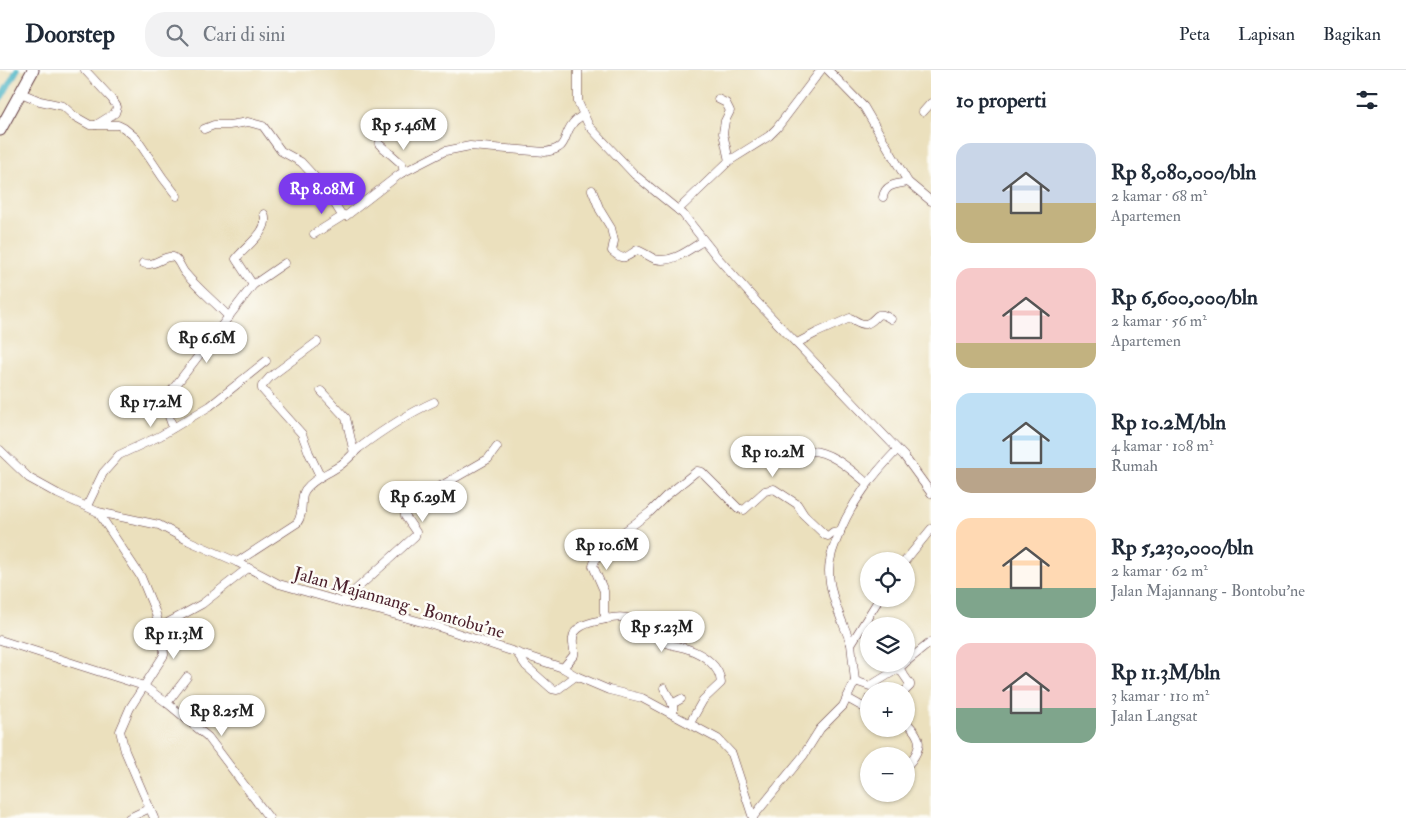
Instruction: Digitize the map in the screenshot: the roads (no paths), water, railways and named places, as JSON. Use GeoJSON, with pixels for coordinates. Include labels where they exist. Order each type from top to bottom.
{"type":"FeatureCollection","features":[{"type":"Feature","properties":{"kind":"highway"},"geometry":{"type":"LineString","coordinates":[[0,130],[33,70]]}},
{"type":"Feature","properties":{"kind":"street"},"geometry":{"type":"LineString","coordinates":[[85,70],[112,99],[116,107],[115,113],[94,126]]}},
{"type":"Feature","properties":{"kind":"street"},"geometry":{"type":"LineString","coordinates":[[578,70],[578,102],[589,126],[635,175],[678,210],[757,302],[904,456],[931,493]]}},
{"type":"Feature","properties":{"kind":"street"},"geometry":{"type":"LineString","coordinates":[[678,210],[730,161],[769,136],[821,70]]}},
{"type":"Feature","properties":{"kind":"street"},"geometry":{"type":"LineString","coordinates":[[828,70],[864,107],[884,138],[908,182],[931,201]]}},
{"type":"Feature","properties":{"kind":"street"},"geometry":{"type":"LineString","coordinates":[[21,93],[40,101],[63,106],[74,116],[94,126],[118,125],[130,132],[177,196]]}},
{"type":"Feature","properties":{"kind":"street"},"geometry":{"type":"LineString","coordinates":[[718,99],[726,103],[730,110],[723,132],[730,161]]}},
{"type":"Feature","properties":{"kind":"street"},"geometry":{"type":"LineString","coordinates":[[923,112],[931,103]]}},
{"type":"Feature","properties":{"kind":"street"},"geometry":{"type":"LineString","coordinates":[[314,234],[343,216],[348,215],[404,172],[444,151],[470,146],[552,151],[563,144],[572,125],[583,115]]}},
{"type":"Feature","properties":{"kind":"street"},"geometry":{"type":"LineString","coordinates":[[204,129],[214,125],[248,122],[263,126],[281,150],[301,162],[325,188],[343,216]]}},
{"type":"Feature","properties":{"kind":"street"},"geometry":{"type":"LineString","coordinates":[[379,144],[402,164],[404,172]]}},
{"type":"Feature","properties":{"kind":"street"},"geometry":{"type":"LineString","coordinates":[[883,197],[884,192],[889,186],[908,182]]}},
{"type":"Feature","properties":{"kind":"street"},"geometry":{"type":"LineString","coordinates":[[592,190],[611,228],[614,241],[612,251],[622,258],[637,250],[656,259],[670,258],[680,255],[703,240]]}},
{"type":"Feature","properties":{"kind":"street"},"geometry":{"type":"LineString","coordinates":[[253,285],[236,258],[253,242],[264,227],[266,220],[264,214]]}},
{"type":"Feature","properties":{"kind":"street"},"geometry":{"type":"LineString","coordinates":[[143,263],[149,265],[172,257],[184,272],[229,317]]}},
{"type":"Feature","properties":{"kind":"street"},"geometry":{"type":"LineString","coordinates":[[173,428],[164,402],[166,398],[253,285],[284,263]]}},
{"type":"Feature","properties":{"kind":"street"},"geometry":{"type":"LineString","coordinates":[[797,343],[850,318],[861,324],[866,324],[878,314],[891,319]]}},
{"type":"Feature","properties":{"kind":"street"},"geometry":{"type":"LineString","coordinates":[[317,342],[270,377],[262,388],[302,434],[320,476]]}},
{"type":"Feature","properties":{"kind":"street"},"geometry":{"type":"LineString","coordinates":[[87,506],[103,473],[119,455],[160,436],[217,402],[266,360]]}},
{"type":"Feature","properties":{"kind":"street"},"geometry":{"type":"LineString","coordinates":[[321,391],[346,418],[354,452]]}},
{"type":"Feature","properties":{"kind":"street"},"geometry":{"type":"LineString","coordinates":[[237,562],[297,523],[302,514],[305,491],[320,476],[340,466],[354,452],[403,418],[434,402]]}},
{"type":"Feature","properties":{"kind":"street"},"geometry":{"type":"LineString","coordinates":[[342,602],[415,536],[416,532],[405,516],[405,511],[434,490],[488,460],[497,447]]}},
{"type":"Feature","properties":{"kind":"street","name":"Jalan Majannang - Bontobu'ne"},"geometry":{"type":"LineString","coordinates":[[0,450],[29,478],[58,494],[98,512],[159,524],[189,541],[237,562],[279,584],[436,626],[563,668],[576,676],[609,690],[642,698],[713,736],[729,749],[753,818]]}},
{"type":"Feature","properties":{"kind":"street"},"geometry":{"type":"LineString","coordinates":[[753,818],[803,756],[820,729],[843,706],[855,682],[851,644],[836,605],[830,581],[831,557],[849,511],[867,483],[897,450]]}},
{"type":"Feature","properties":{"kind":"street"},"geometry":{"type":"LineString","coordinates":[[802,457],[811,451],[823,453],[848,468],[867,483]]}},
{"type":"Feature","properties":{"kind":"street"},"geometry":{"type":"LineString","coordinates":[[606,619],[604,591],[593,569],[594,562],[625,531],[697,471],[702,472],[738,508],[746,509],[765,491],[774,490],[797,504],[804,515],[825,535],[828,536],[833,532],[840,533]]}},
{"type":"Feature","properties":{"kind":"street"},"geometry":{"type":"LineString","coordinates":[[98,512],[141,577],[163,638],[164,655],[130,708],[120,732],[125,751],[154,818]]}},
{"type":"Feature","properties":{"kind":"street"},"geometry":{"type":"LineString","coordinates":[[912,552],[931,529]]}},
{"type":"Feature","properties":{"kind":"street"},"geometry":{"type":"LineString","coordinates":[[160,627],[202,604],[248,568]]}},
{"type":"Feature","properties":{"kind":"street"},"geometry":{"type":"LineString","coordinates":[[851,644],[874,607]]}},
{"type":"Feature","properties":{"kind":"street"},"geometry":{"type":"LineString","coordinates":[[563,668],[574,655],[572,638],[576,631],[587,624],[614,617],[632,619],[664,642],[688,649],[712,662],[719,672],[721,683],[703,700],[690,723]]}},
{"type":"Feature","properties":{"kind":"street"},"geometry":{"type":"LineString","coordinates":[[0,640],[144,686],[208,737],[269,818]]}},
{"type":"Feature","properties":{"kind":"street"},"geometry":{"type":"LineString","coordinates":[[915,655],[931,642]]}},
{"type":"Feature","properties":{"kind":"street"},"geometry":{"type":"LineString","coordinates":[[517,653],[526,666],[552,689],[557,690],[576,676]]}},
{"type":"Feature","properties":{"kind":"street"},"geometry":{"type":"LineString","coordinates":[[879,682],[893,672]]}},
{"type":"Feature","properties":{"kind":"street"},"geometry":{"type":"LineString","coordinates":[[167,703],[187,677]]}},
{"type":"Feature","properties":{"kind":"street"},"geometry":{"type":"LineString","coordinates":[[855,682],[860,684]]}},
{"type":"Feature","properties":{"kind":"street"},"geometry":{"type":"LineString","coordinates":[[664,688],[672,704],[673,714]]}},
{"type":"Feature","properties":{"kind":"street"},"geometry":{"type":"LineString","coordinates":[[847,698],[860,705]]}},
{"type":"Feature","properties":{"kind":"street"},"geometry":{"type":"LineString","coordinates":[[672,704],[681,699]]}},
{"type":"Feature","properties":{"kind":"street"},"geometry":{"type":"LineString","coordinates":[[915,732],[919,742],[915,755]]}},
{"type":"Feature","properties":{"kind":"street"},"geometry":{"type":"LineString","coordinates":[[129,818],[150,808]]}},
{"type":"Feature","properties":{"kind":"waterway"},"geometry":{"type":"LineString","coordinates":[[0,100],[17,70]]}}]}
